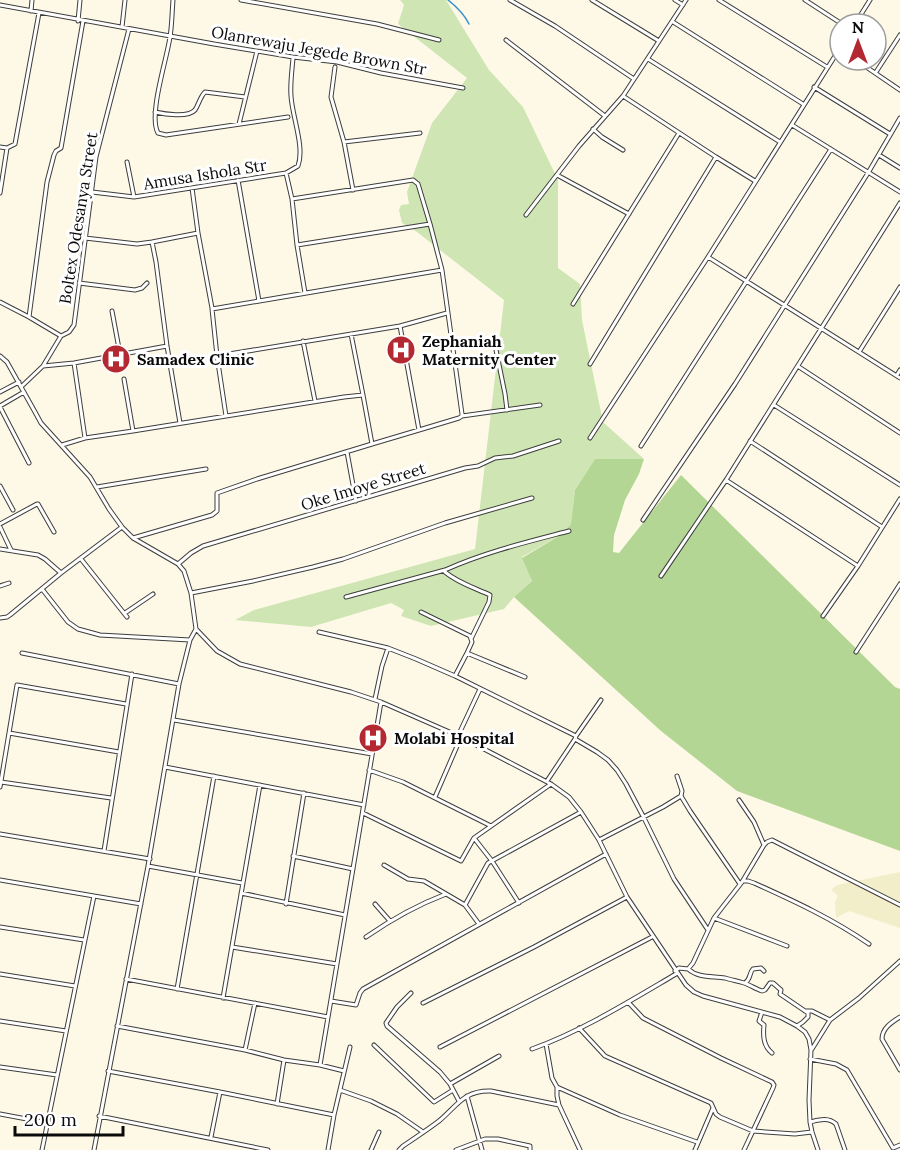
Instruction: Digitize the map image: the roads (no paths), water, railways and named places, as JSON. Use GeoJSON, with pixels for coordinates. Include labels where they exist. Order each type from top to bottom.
{"type":"FeatureCollection","features":[{"type":"Feature","properties":{"kind":"street"},"geometry":{"type":"LineString","coordinates":[[31,11],[32,0]]}},
{"type":"Feature","properties":{"kind":"street"},"geometry":{"type":"LineString","coordinates":[[78,21],[80,0]]}},
{"type":"Feature","properties":{"kind":"street"},"geometry":{"type":"LineString","coordinates":[[122,27],[125,0]]}},
{"type":"Feature","properties":{"kind":"street"},"geometry":{"type":"LineString","coordinates":[[173,0],[170,37],[155,112],[156,130],[166,135],[288,117]]}},
{"type":"Feature","properties":{"kind":"street"},"geometry":{"type":"LineString","coordinates":[[241,0],[377,24],[439,40]]}},
{"type":"Feature","properties":{"kind":"street"},"geometry":{"type":"LineString","coordinates":[[510,0],[555,26],[634,79]]}},
{"type":"Feature","properties":{"kind":"street"},"geometry":{"type":"LineString","coordinates":[[592,0],[659,41]]}},
{"type":"Feature","properties":{"kind":"street"},"geometry":{"type":"LineString","coordinates":[[675,0],[683,5]]}},
{"type":"Feature","properties":{"kind":"street"},"geometry":{"type":"LineString","coordinates":[[526,215],[593,129],[623,96],[686,0]]}},
{"type":"Feature","properties":{"kind":"street"},"geometry":{"type":"LineString","coordinates":[[590,438],[827,67],[719,0]]}},
{"type":"Feature","properties":{"kind":"street"},"geometry":{"type":"LineString","coordinates":[[805,0],[828,15]]}},
{"type":"Feature","properties":{"kind":"street","name":"Olanrewaju Jegede Brown Str"},"geometry":{"type":"LineString","coordinates":[[0,5],[170,37],[337,62],[381,73],[463,88]]}},
{"type":"Feature","properties":{"kind":"street"},"geometry":{"type":"LineString","coordinates":[[0,147],[7,148],[15,144],[39,13]]}},
{"type":"Feature","properties":{"kind":"street"},"geometry":{"type":"LineString","coordinates":[[29,317],[47,182],[54,155],[61,148],[83,21]]}},
{"type":"Feature","properties":{"kind":"street"},"geometry":{"type":"LineString","coordinates":[[672,22],[803,104]]}},
{"type":"Feature","properties":{"kind":"street","name":"Boltex Odesanya Street"},"geometry":{"type":"LineString","coordinates":[[0,392],[20,384],[43,366],[61,336],[69,332],[74,325],[96,157],[129,28]]}},
{"type":"Feature","properties":{"kind":"street"},"geometry":{"type":"LineString","coordinates":[[888,54],[900,35]]}},
{"type":"Feature","properties":{"kind":"street"},"geometry":{"type":"LineString","coordinates":[[506,40],[605,116]]}},
{"type":"Feature","properties":{"kind":"street"},"geometry":{"type":"LineString","coordinates":[[239,124],[257,51]]}},
{"type":"Feature","properties":{"kind":"street"},"geometry":{"type":"LineString","coordinates":[[293,57],[291,97],[300,162],[298,166],[286,173],[292,199],[305,293]]}},
{"type":"Feature","properties":{"kind":"street"},"geometry":{"type":"LineString","coordinates":[[648,59],[780,142]]}},
{"type":"Feature","properties":{"kind":"street"},"geometry":{"type":"LineString","coordinates":[[335,67],[331,97],[344,142],[353,190]]}},
{"type":"Feature","properties":{"kind":"street"},"geometry":{"type":"LineString","coordinates":[[876,72],[900,90]]}},
{"type":"Feature","properties":{"kind":"street"},"geometry":{"type":"LineString","coordinates":[[814,87],[890,134]]}},
{"type":"Feature","properties":{"kind":"street"},"geometry":{"type":"LineString","coordinates":[[155,112],[177,115],[192,113],[205,92],[245,97]]}},
{"type":"Feature","properties":{"kind":"street"},"geometry":{"type":"LineString","coordinates":[[623,96],[755,181]]}},
{"type":"Feature","properties":{"kind":"street"},"geometry":{"type":"LineString","coordinates":[[644,520],[785,306],[900,118]]}},
{"type":"Feature","properties":{"kind":"street"},"geometry":{"type":"LineString","coordinates":[[792,125],[900,192]]}},
{"type":"Feature","properties":{"kind":"street"},"geometry":{"type":"LineString","coordinates":[[593,129],[623,150]]}},
{"type":"Feature","properties":{"kind":"street"},"geometry":{"type":"LineString","coordinates":[[573,304],[680,133]]}},
{"type":"Feature","properties":{"kind":"street"},"geometry":{"type":"LineString","coordinates":[[344,142],[420,134]]}},
{"type":"Feature","properties":{"kind":"street"},"geometry":{"type":"LineString","coordinates":[[0,193],[7,148]]}},
{"type":"Feature","properties":{"kind":"street"},"geometry":{"type":"LineString","coordinates":[[641,446],[831,149]]}},
{"type":"Feature","properties":{"kind":"street"},"geometry":{"type":"LineString","coordinates":[[879,154],[900,168]]}},
{"type":"Feature","properties":{"kind":"street"},"geometry":{"type":"LineString","coordinates":[[590,364],[716,157]]}},
{"type":"Feature","properties":{"kind":"street"},"geometry":{"type":"LineString","coordinates":[[127,162],[134,197]]}},
{"type":"Feature","properties":{"kind":"street","name":"Amusa Ishola Str"},"geometry":{"type":"LineString","coordinates":[[92,192],[134,197],[286,173]]}},
{"type":"Feature","properties":{"kind":"street"},"geometry":{"type":"LineString","coordinates":[[557,175],[629,214]]}},
{"type":"Feature","properties":{"kind":"street"},"geometry":{"type":"LineString","coordinates":[[238,180],[259,301]]}},
{"type":"Feature","properties":{"kind":"street"},"geometry":{"type":"LineString","coordinates":[[292,199],[410,180],[416,181],[422,194],[442,270],[462,416]]}},
{"type":"Feature","properties":{"kind":"street"},"geometry":{"type":"LineString","coordinates":[[192,188],[212,309],[226,416]]}},
{"type":"Feature","properties":{"kind":"street"},"geometry":{"type":"LineString","coordinates":[[661,576],[726,480],[900,203]]}},
{"type":"Feature","properties":{"kind":"street"},"geometry":{"type":"LineString","coordinates":[[297,245],[430,224]]}},
{"type":"Feature","properties":{"kind":"street"},"geometry":{"type":"LineString","coordinates":[[85,238],[137,244],[198,233]]}},
{"type":"Feature","properties":{"kind":"street"},"geometry":{"type":"LineString","coordinates":[[152,242],[180,423]]}},
{"type":"Feature","properties":{"kind":"street"},"geometry":{"type":"LineString","coordinates":[[708,256],[898,376],[900,370]]}},
{"type":"Feature","properties":{"kind":"street"},"geometry":{"type":"LineString","coordinates":[[212,309],[442,270]]}},
{"type":"Feature","properties":{"kind":"street"},"geometry":{"type":"LineString","coordinates":[[79,283],[135,290],[147,283]]}},
{"type":"Feature","properties":{"kind":"street"},"geometry":{"type":"LineString","coordinates":[[859,352],[900,287]]}},
{"type":"Feature","properties":{"kind":"street"},"geometry":{"type":"LineString","coordinates":[[0,302],[61,336]]}},
{"type":"Feature","properties":{"kind":"street"},"geometry":{"type":"LineString","coordinates":[[112,311],[120,354]]}},
{"type":"Feature","properties":{"kind":"street"},"geometry":{"type":"LineString","coordinates":[[217,356],[400,326],[447,313]]}},
{"type":"Feature","properties":{"kind":"street"},"geometry":{"type":"LineString","coordinates":[[400,326],[419,430]]}},
{"type":"Feature","properties":{"kind":"street"},"geometry":{"type":"LineString","coordinates":[[351,334],[372,444]]}},
{"type":"Feature","properties":{"kind":"street"},"geometry":{"type":"LineString","coordinates":[[494,340],[507,410]]}},
{"type":"Feature","properties":{"kind":"street"},"geometry":{"type":"LineString","coordinates":[[303,341],[315,401]]}},
{"type":"Feature","properties":{"kind":"street"},"geometry":{"type":"LineString","coordinates":[[43,366],[74,363],[167,346]]}},
{"type":"Feature","properties":{"kind":"street"},"geometry":{"type":"LineString","coordinates":[[0,356],[7,362],[41,423],[90,477],[122,527],[133,538],[178,564],[184,571],[191,593],[196,629],[217,651],[240,664],[375,699],[459,736],[549,782],[569,797],[581,812],[599,840],[627,897],[686,985],[694,992],[720,1001],[780,1017],[805,1032],[812,1050]]}},
{"type":"Feature","properties":{"kind":"street"},"geometry":{"type":"LineString","coordinates":[[74,363],[85,438]]}},
{"type":"Feature","properties":{"kind":"street"},"geometry":{"type":"LineString","coordinates":[[798,366],[900,433]]}},
{"type":"Feature","properties":{"kind":"street"},"geometry":{"type":"LineString","coordinates":[[124,379],[133,431]]}},
{"type":"Feature","properties":{"kind":"street"},"geometry":{"type":"LineString","coordinates":[[24,392],[0,407],[29,463]]}},
{"type":"Feature","properties":{"kind":"street"},"geometry":{"type":"LineString","coordinates":[[62,445],[85,438],[363,395]]}},
{"type":"Feature","properties":{"kind":"street"},"geometry":{"type":"LineString","coordinates":[[133,538],[212,515],[217,511],[217,493],[257,479],[462,416],[540,405]]}},
{"type":"Feature","properties":{"kind":"street"},"geometry":{"type":"LineString","coordinates":[[774,405],[900,486]]}},
{"type":"Feature","properties":{"kind":"street","name":"Oke Imoye Street"},"geometry":{"type":"LineString","coordinates":[[178,564],[203,546],[559,441]]}},
{"type":"Feature","properties":{"kind":"street"},"geometry":{"type":"LineString","coordinates":[[750,441],[882,527]]}},
{"type":"Feature","properties":{"kind":"street"},"geometry":{"type":"LineString","coordinates":[[347,452],[356,501]]}},
{"type":"Feature","properties":{"kind":"street"},"geometry":{"type":"LineString","coordinates":[[97,487],[206,469]]}},
{"type":"Feature","properties":{"kind":"street"},"geometry":{"type":"LineString","coordinates":[[726,480],[858,566]]}},
{"type":"Feature","properties":{"kind":"street"},"geometry":{"type":"LineString","coordinates":[[0,486],[13,510]]}},
{"type":"Feature","properties":{"kind":"street"},"geometry":{"type":"LineString","coordinates":[[191,593],[253,581],[343,559],[445,523],[531,498]]}},
{"type":"Feature","properties":{"kind":"street"},"geometry":{"type":"LineString","coordinates":[[823,616],[900,499]]}},
{"type":"Feature","properties":{"kind":"street"},"geometry":{"type":"LineString","coordinates":[[11,550],[0,526],[36,504],[54,532]]}},
{"type":"Feature","properties":{"kind":"street"},"geometry":{"type":"LineString","coordinates":[[0,618],[10,615],[122,527]]}},
{"type":"Feature","properties":{"kind":"street"},"geometry":{"type":"LineString","coordinates":[[346,597],[445,570],[512,546],[569,531]]}},
{"type":"Feature","properties":{"kind":"street"},"geometry":{"type":"LineString","coordinates":[[0,549],[38,555],[61,573]]}},
{"type":"Feature","properties":{"kind":"street"},"geometry":{"type":"LineString","coordinates":[[81,559],[127,617]]}},
{"type":"Feature","properties":{"kind":"street"},"geometry":{"type":"LineString","coordinates":[[445,570],[446,574],[490,595],[467,653],[455,676]]}},
{"type":"Feature","properties":{"kind":"street"},"geometry":{"type":"LineString","coordinates":[[0,586],[9,583]]}},
{"type":"Feature","properties":{"kind":"street"},"geometry":{"type":"LineString","coordinates":[[856,652],[900,584]]}},
{"type":"Feature","properties":{"kind":"street"},"geometry":{"type":"LineString","coordinates":[[42,589],[68,622],[78,629],[100,635],[190,640]]}},
{"type":"Feature","properties":{"kind":"street"},"geometry":{"type":"LineString","coordinates":[[124,613],[153,594]]}},
{"type":"Feature","properties":{"kind":"street"},"geometry":{"type":"LineString","coordinates":[[421,612],[470,636],[471,639]]}},
{"type":"Feature","properties":{"kind":"street"},"geometry":{"type":"LineString","coordinates":[[94,1150],[150,859],[179,684],[190,640],[196,629]]}},
{"type":"Feature","properties":{"kind":"street"},"geometry":{"type":"LineString","coordinates":[[319,632],[388,648],[455,676],[575,737],[608,760],[626,784],[674,879],[708,930]]}},
{"type":"Feature","properties":{"kind":"street"},"geometry":{"type":"LineString","coordinates":[[375,699],[388,648]]}},
{"type":"Feature","properties":{"kind":"street"},"geometry":{"type":"LineString","coordinates":[[467,653],[525,677]]}},
{"type":"Feature","properties":{"kind":"street"},"geometry":{"type":"LineString","coordinates":[[22,654],[179,684]]}},
{"type":"Feature","properties":{"kind":"street"},"geometry":{"type":"LineString","coordinates":[[104,851],[132,674]]}},
{"type":"Feature","properties":{"kind":"street"},"geometry":{"type":"LineString","coordinates":[[0,787],[17,685],[126,704]]}},
{"type":"Feature","properties":{"kind":"street"},"geometry":{"type":"LineString","coordinates":[[435,797],[480,689]]}},
{"type":"Feature","properties":{"kind":"street"},"geometry":{"type":"LineString","coordinates":[[363,813],[459,861],[463,859],[474,838],[549,782],[575,737],[601,700]]}},
{"type":"Feature","properties":{"kind":"street"},"geometry":{"type":"LineString","coordinates":[[320,1065],[381,702]]}},
{"type":"Feature","properties":{"kind":"street"},"geometry":{"type":"LineString","coordinates":[[174,720],[372,754]]}},
{"type":"Feature","properties":{"kind":"street"},"geometry":{"type":"LineString","coordinates":[[9,733],[118,752]]}},
{"type":"Feature","properties":{"kind":"street"},"geometry":{"type":"LineString","coordinates":[[165,766],[364,805]]}},
{"type":"Feature","properties":{"kind":"street"},"geometry":{"type":"LineString","coordinates":[[369,770],[403,782],[491,826]]}},
{"type":"Feature","properties":{"kind":"street"},"geometry":{"type":"LineString","coordinates":[[177,989],[214,776]]}},
{"type":"Feature","properties":{"kind":"street"},"geometry":{"type":"LineString","coordinates":[[677,776],[682,791],[681,796],[696,821],[741,883]]}},
{"type":"Feature","properties":{"kind":"street"},"geometry":{"type":"LineString","coordinates":[[1,782],[111,798]]}},
{"type":"Feature","properties":{"kind":"street"},"geometry":{"type":"LineString","coordinates":[[224,998],[260,785]]}},
{"type":"Feature","properties":{"kind":"street"},"geometry":{"type":"LineString","coordinates":[[286,903],[304,793]]}},
{"type":"Feature","properties":{"kind":"street"},"geometry":{"type":"LineString","coordinates":[[599,840],[644,818],[681,796]]}},
{"type":"Feature","properties":{"kind":"street"},"geometry":{"type":"LineString","coordinates":[[739,800],[754,822],[764,845]]}},
{"type":"Feature","properties":{"kind":"street"},"geometry":{"type":"LineString","coordinates":[[465,905],[486,866],[492,861],[581,812]]}},
{"type":"Feature","properties":{"kind":"street"},"geometry":{"type":"LineString","coordinates":[[0,834],[150,859]]}},
{"type":"Feature","properties":{"kind":"street"},"geometry":{"type":"LineString","coordinates":[[474,838],[519,903]]}},
{"type":"Feature","properties":{"kind":"street"},"geometry":{"type":"LineString","coordinates":[[687,969],[693,963],[714,918],[741,883],[764,845],[772,840],[900,904]]}},
{"type":"Feature","properties":{"kind":"street"},"geometry":{"type":"LineString","coordinates":[[331,1001],[356,1005],[363,988],[606,854]]}},
{"type":"Feature","properties":{"kind":"street"},"geometry":{"type":"LineString","coordinates":[[293,856],[353,869]]}},
{"type":"Feature","properties":{"kind":"street"},"geometry":{"type":"LineString","coordinates":[[384,865],[408,879],[424,881],[465,905],[480,924]]}},
{"type":"Feature","properties":{"kind":"street"},"geometry":{"type":"LineString","coordinates":[[148,866],[242,883]]}},
{"type":"Feature","properties":{"kind":"street"},"geometry":{"type":"LineString","coordinates":[[0,880],[141,904]]}},
{"type":"Feature","properties":{"kind":"street"},"geometry":{"type":"LineString","coordinates":[[741,883],[748,881],[754,883],[806,907],[851,931],[869,944]]}},
{"type":"Feature","properties":{"kind":"street"},"geometry":{"type":"LineString","coordinates":[[241,893],[345,915]]}},
{"type":"Feature","properties":{"kind":"street"},"geometry":{"type":"LineString","coordinates":[[366,937],[423,903],[446,894]]}},
{"type":"Feature","properties":{"kind":"street"},"geometry":{"type":"LineString","coordinates":[[42,1150],[94,896]]}},
{"type":"Feature","properties":{"kind":"street"},"geometry":{"type":"LineString","coordinates":[[423,1003],[627,897]]}},
{"type":"Feature","properties":{"kind":"street"},"geometry":{"type":"LineString","coordinates":[[375,904],[390,921]]}},
{"type":"Feature","properties":{"kind":"street"},"geometry":{"type":"LineString","coordinates":[[714,918],[787,946]]}},
{"type":"Feature","properties":{"kind":"street"},"geometry":{"type":"LineString","coordinates":[[0,927],[85,940]]}},
{"type":"Feature","properties":{"kind":"street"},"geometry":{"type":"LineString","coordinates":[[440,1047],[652,936]]}},
{"type":"Feature","properties":{"kind":"street"},"geometry":{"type":"LineString","coordinates":[[232,946],[337,964]]}},
{"type":"Feature","properties":{"kind":"street"},"geometry":{"type":"LineString","coordinates":[[818,1150],[810,1122],[812,1050],[830,1020],[859,998],[900,961]]}},
{"type":"Feature","properties":{"kind":"street"},"geometry":{"type":"LineString","coordinates":[[532,1049],[579,1028],[628,1002],[679,968],[687,969],[698,975],[745,983],[762,991],[773,983],[781,990],[780,994],[808,1013],[808,1017],[797,1026]]}},
{"type":"Feature","properties":{"kind":"street"},"geometry":{"type":"LineString","coordinates":[[745,983],[753,969],[761,968],[764,971]]}},
{"type":"Feature","properties":{"kind":"street"},"geometry":{"type":"LineString","coordinates":[[0,974],[75,986]]}},
{"type":"Feature","properties":{"kind":"street"},"geometry":{"type":"LineString","coordinates":[[126,979],[328,1017]]}},
{"type":"Feature","properties":{"kind":"street"},"geometry":{"type":"LineString","coordinates":[[411,993],[397,1007],[386,1023],[387,1026],[440,1072],[459,1101]]}},
{"type":"Feature","properties":{"kind":"street"},"geometry":{"type":"LineString","coordinates":[[628,1002],[643,1017],[657,1025],[772,1082],[773,1088],[744,1150]]}},
{"type":"Feature","properties":{"kind":"street"},"geometry":{"type":"LineString","coordinates":[[245,1050],[255,1003]]}},
{"type":"Feature","properties":{"kind":"street"},"geometry":{"type":"LineString","coordinates":[[805,1011],[813,1011],[830,1020]]}},
{"type":"Feature","properties":{"kind":"street"},"geometry":{"type":"LineString","coordinates":[[762,1012],[759,1021],[764,1025],[766,1049],[772,1053]]}},
{"type":"Feature","properties":{"kind":"street"},"geometry":{"type":"LineString","coordinates":[[900,1017],[885,1029],[882,1039],[900,1070]]}},
{"type":"Feature","properties":{"kind":"street"},"geometry":{"type":"LineString","coordinates":[[0,1021],[67,1031]]}},
{"type":"Feature","properties":{"kind":"street"},"geometry":{"type":"LineString","coordinates":[[117,1026],[344,1071]]}},
{"type":"Feature","properties":{"kind":"street"},"geometry":{"type":"LineString","coordinates":[[579,1028],[606,1056],[711,1103],[720,1117],[753,1131],[795,1134],[812,1132]]}},
{"type":"Feature","properties":{"kind":"street"},"geometry":{"type":"LineString","coordinates":[[546,1044],[559,1105],[580,1150]]}},
{"type":"Feature","properties":{"kind":"street"},"geometry":{"type":"LineString","coordinates":[[374,1045],[434,1102],[453,1090]]}},
{"type":"Feature","properties":{"kind":"street"},"geometry":{"type":"LineString","coordinates":[[328,1150],[350,1047]]}},
{"type":"Feature","properties":{"kind":"street"},"geometry":{"type":"LineString","coordinates":[[450,1084],[499,1056]]}},
{"type":"Feature","properties":{"kind":"street"},"geometry":{"type":"LineString","coordinates":[[810,1059],[836,1064],[848,1070],[892,1149],[900,1145]]}},
{"type":"Feature","properties":{"kind":"street"},"geometry":{"type":"LineString","coordinates":[[277,1104],[284,1060]]}},
{"type":"Feature","properties":{"kind":"street"},"geometry":{"type":"LineString","coordinates":[[0,1067],[57,1075]]}},
{"type":"Feature","properties":{"kind":"street"},"geometry":{"type":"LineString","coordinates":[[108,1071],[334,1115]]}},
{"type":"Feature","properties":{"kind":"street"},"geometry":{"type":"LineString","coordinates":[[557,1087],[620,1115],[697,1142]]}},
{"type":"Feature","properties":{"kind":"street"},"geometry":{"type":"LineString","coordinates":[[340,1090],[371,1101],[397,1114],[423,1132]]}},
{"type":"Feature","properties":{"kind":"street"},"geometry":{"type":"LineString","coordinates":[[399,1150],[440,1119],[459,1101],[482,1091],[559,1105]]}},
{"type":"Feature","properties":{"kind":"street"},"geometry":{"type":"LineString","coordinates":[[210,1137],[220,1092]]}},
{"type":"Feature","properties":{"kind":"street"},"geometry":{"type":"LineString","coordinates":[[467,1096],[482,1150]]}},
{"type":"Feature","properties":{"kind":"street"},"geometry":{"type":"LineString","coordinates":[[695,1150],[713,1108]]}},
{"type":"Feature","properties":{"kind":"street"},"geometry":{"type":"LineString","coordinates":[[0,1114],[48,1123]]}},
{"type":"Feature","properties":{"kind":"street"},"geometry":{"type":"LineString","coordinates":[[99,1116],[268,1150]]}},
{"type":"Feature","properties":{"kind":"street"},"geometry":{"type":"LineString","coordinates":[[810,1122],[827,1119],[836,1124],[845,1150]]}},
{"type":"Feature","properties":{"kind":"street"},"geometry":{"type":"LineString","coordinates":[[371,1150],[379,1132]]}},
{"type":"Feature","properties":{"kind":"street"},"geometry":{"type":"LineString","coordinates":[[456,1150],[485,1139],[507,1140],[530,1146],[530,1150]]}},
{"type":"Feature","properties":{"kind":"waterway"},"geometry":{"type":"LineString","coordinates":[[448,0],[469,24]]}},
{"type":"Feature","properties":{"kind":"place","name":"Zephaniah Maternity Center"},"geometry":{"type":"Point","coordinates":[401,350]}},
{"type":"Feature","properties":{"kind":"place","name":"Samadex Clinic"},"geometry":{"type":"Point","coordinates":[116,359]}},
{"type":"Feature","properties":{"kind":"place","name":"Molabi Hospital"},"geometry":{"type":"Point","coordinates":[373,738]}}]}
